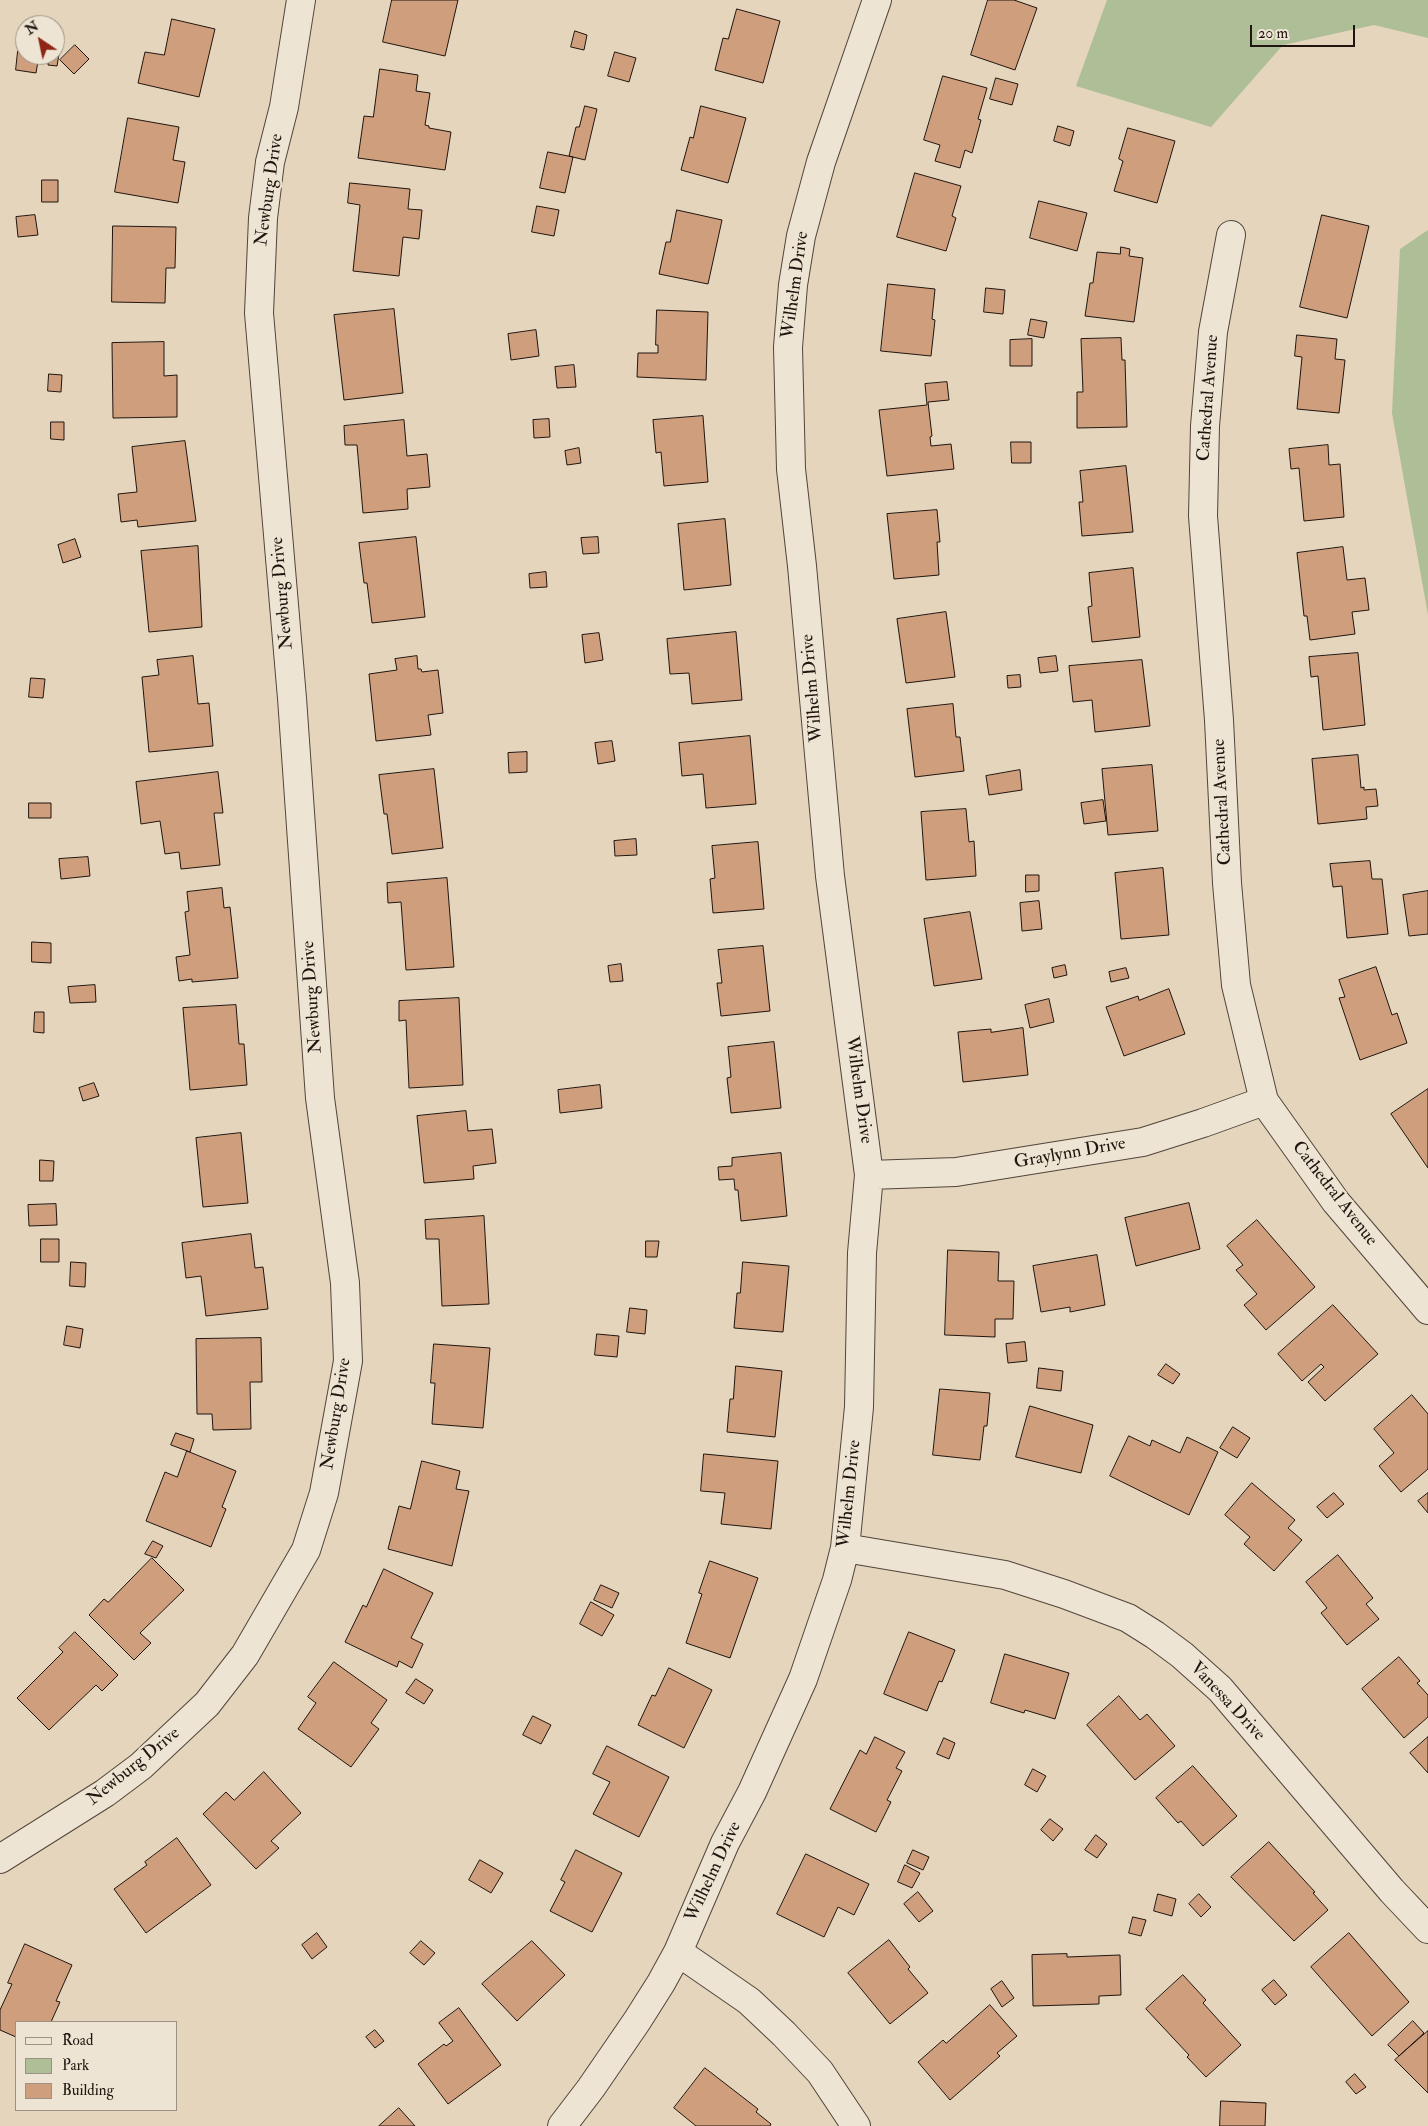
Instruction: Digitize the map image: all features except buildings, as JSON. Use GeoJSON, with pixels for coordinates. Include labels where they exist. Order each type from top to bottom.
{"type":"FeatureCollection","features":[{"type":"Feature","properties":{"kind":"street","name":"Newburg Drive"},"geometry":{"type":"LineString","coordinates":[[0,1859],[105,1793],[141,1766],[207,1704],[245,1655],[306,1550],[324,1493],[347,1370],[345,1283],[320,1098],[292,698],[259,313],[262,218],[270,162],[284,107],[301,0]]}},
{"type":"Feature","properties":{"kind":"street","name":"Wilhelm Drive"},"geometry":{"type":"LineString","coordinates":[[562,2126],[592,2088],[637,2021],[678,1952],[725,1844],[752,1792],[803,1679],[838,1580],[846,1548],[859,1407],[862,1253],[869,1175],[830,876],[802,566],[791,469],[788,347],[793,285],[801,236],[821,162],[877,0]]}},
{"type":"Feature","properties":{"kind":"street","name":"Cathedral Avenue"},"geometry":{"type":"LineString","coordinates":[[1231,235],[1213,332],[1205,426],[1204,516],[1236,986],[1264,1101],[1336,1202],[1428,1310]]}},
{"type":"Feature","properties":{"kind":"street","name":"Graylynn Drive"},"geometry":{"type":"LineString","coordinates":[[869,1175],[956,1172],[1143,1142],[1264,1101]]}},
{"type":"Feature","properties":{"kind":"street","name":"Vanessa Drive"},"geometry":{"type":"LineString","coordinates":[[846,1548],[1005,1576],[1064,1594],[1128,1618],[1155,1635],[1182,1655],[1220,1689],[1392,1891],[1428,1929]]}},
{"type":"Feature","properties":{"kind":"street"},"geometry":{"type":"LineString","coordinates":[[678,1952],[749,2001],[784,2034],[820,2072],[856,2126]]}},
{"type":"Feature","properties":{"kind":"green space"},"geometry":{"type":"Polygon","coordinates":[[[1107,0],[1428,0],[1428,38],[1374,25],[1283,45],[1211,127],[1076,86],[1107,0]]]}},
{"type":"Feature","properties":{"kind":"green space"},"geometry":{"type":"Polygon","coordinates":[[[1428,230],[1428,615],[1392,413],[1400,249],[1428,230]]]}}]}
